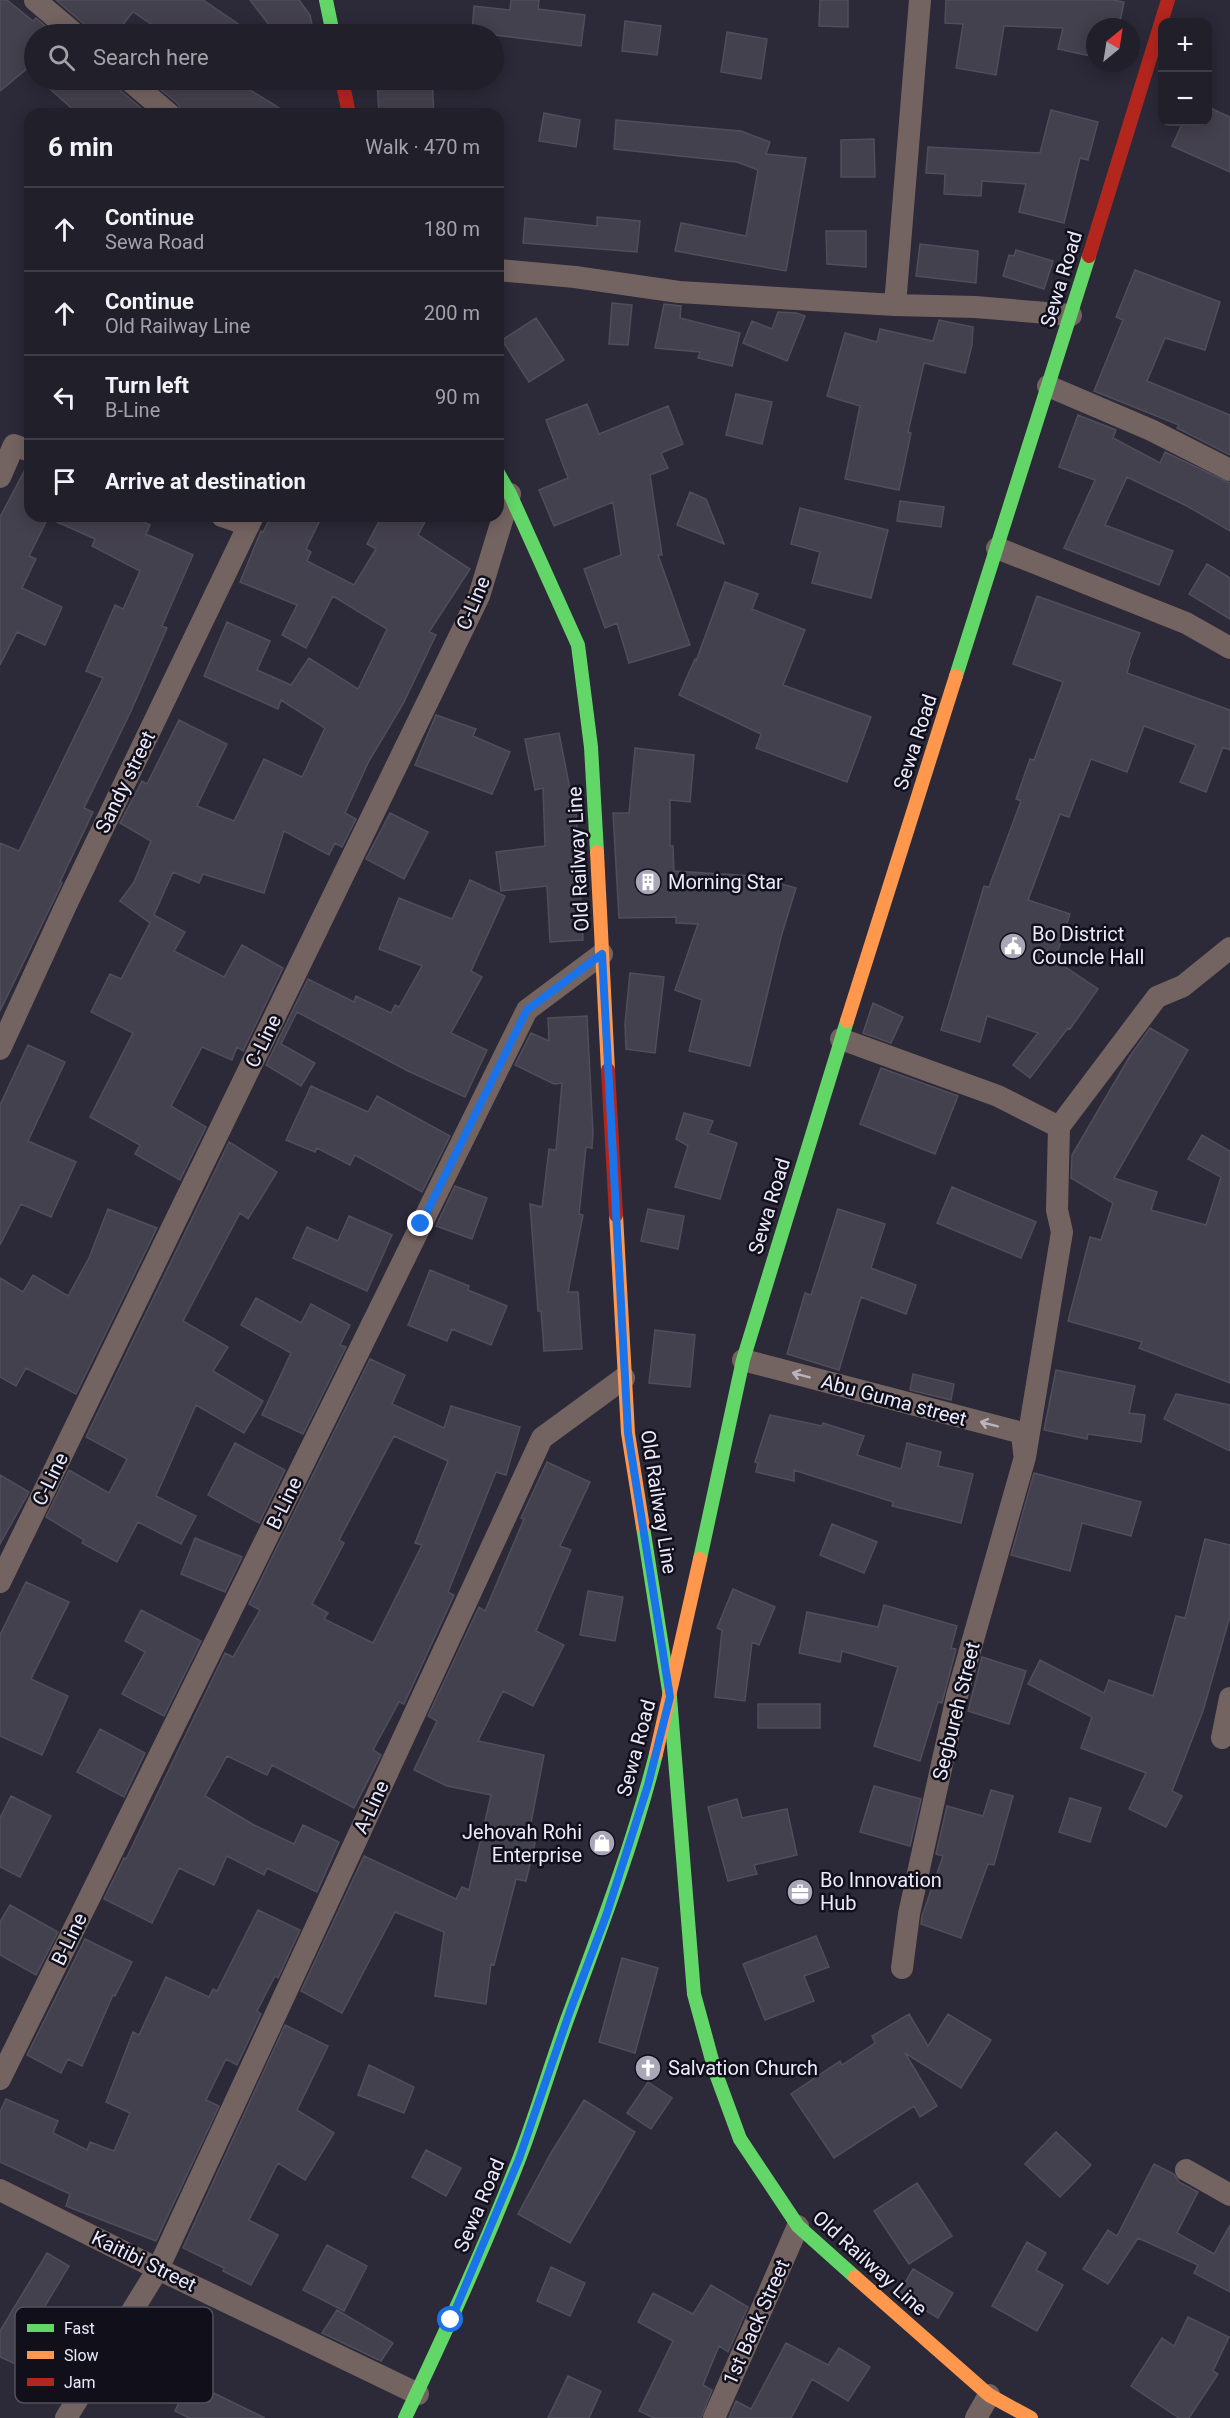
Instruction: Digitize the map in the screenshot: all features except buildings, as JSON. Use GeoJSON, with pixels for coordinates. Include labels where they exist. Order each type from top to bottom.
{"type":"FeatureCollection","features":[{"type":"Feature","properties":{"kind":"main road"},"geometry":{"type":"LineString","coordinates":[[326,0],[331,24]]}},
{"type":"Feature","properties":{"kind":"main road","name":"Sewa Road"},"geometry":{"type":"LineString","coordinates":[[405,2418],[467,2284],[519,2159],[570,2011],[606,1916],[648,1785],[670,1697],[743,1360],[841,1040],[1071,315],[1168,0]]}},
{"type":"Feature","properties":{"kind":"main road"},"geometry":{"type":"LineString","coordinates":[[344,90],[348,108]]}},
{"type":"Feature","properties":{"kind":"main road","name":"Old Railway Line"},"geometry":{"type":"LineString","coordinates":[[504,484],[578,645],[591,747],[628,1433],[670,1697],[694,1994],[715,2071],[740,2139],[798,2226],[989,2395],[1031,2418]]}},
{"type":"Feature","properties":{"kind":"street"},"geometry":{"type":"LineString","coordinates":[[34,0],[63,24]]}},
{"type":"Feature","properties":{"kind":"street"},"geometry":{"type":"LineString","coordinates":[[895,305],[920,0]]}},
{"type":"Feature","properties":{"kind":"street"},"geometry":{"type":"LineString","coordinates":[[141,90],[162,108]]}},
{"type":"Feature","properties":{"kind":"street"},"geometry":{"type":"LineString","coordinates":[[504,271],[576,277],[679,292],[895,305],[975,307],[1071,315]]}},
{"type":"Feature","properties":{"kind":"street"},"geometry":{"type":"LineString","coordinates":[[1048,386],[1151,430],[1230,470]]}},
{"type":"Feature","properties":{"kind":"street"},"geometry":{"type":"LineString","coordinates":[[0,477],[14,445],[24,449]]}},
{"type":"Feature","properties":{"kind":"street","name":"C-Line"},"geometry":{"type":"LineString","coordinates":[[504,513],[510,494]]}},
{"type":"Feature","properties":{"kind":"street","name":"Sandy street"},"geometry":{"type":"LineString","coordinates":[[0,1049],[67,903],[250,522]]}},
{"type":"Feature","properties":{"kind":"street","name":"C-Line"},"geometry":{"type":"LineString","coordinates":[[0,1582],[478,596],[501,522]]}},
{"type":"Feature","properties":{"kind":"street"},"geometry":{"type":"LineString","coordinates":[[997,548],[1186,623],[1230,648]]}},
{"type":"Feature","properties":{"kind":"street"},"geometry":{"type":"LineString","coordinates":[[841,1040],[998,1096],[1059,1127],[1157,997],[1183,986],[1230,948]]}},
{"type":"Feature","properties":{"kind":"street","name":"B-Line"},"geometry":{"type":"LineString","coordinates":[[0,2079],[527,1010],[602,954]]}},
{"type":"Feature","properties":{"kind":"street","name":"Segbureh Street"},"geometry":{"type":"LineString","coordinates":[[902,1968],[909,1914],[957,1696],[1025,1457],[1062,1232],[1057,1210],[1059,1127]]}},
{"type":"Feature","properties":{"kind":"street","name":"Abu Guma street"},"geometry":{"type":"LineString","coordinates":[[743,1360],[1022,1433],[1025,1457]]}},
{"type":"Feature","properties":{"kind":"street","name":"A-Line"},"geometry":{"type":"LineString","coordinates":[[158,2269],[542,1438],[624,1378]]}},
{"type":"Feature","properties":{"kind":"street"},"geometry":{"type":"LineString","coordinates":[[1222,1738],[1230,1698]]}},
{"type":"Feature","properties":{"kind":"street"},"geometry":{"type":"LineString","coordinates":[[1186,2170],[1230,2195]]}},
{"type":"Feature","properties":{"kind":"street","name":"Kaitibi Street"},"geometry":{"type":"LineString","coordinates":[[0,2190],[418,2394]]}},
{"type":"Feature","properties":{"kind":"street","name":"1st Back Street"},"geometry":{"type":"LineString","coordinates":[[714,2418],[798,2226]]}},
{"type":"Feature","properties":{"kind":"street"},"geometry":{"type":"LineString","coordinates":[[135,2307],[158,2269]]}},
{"type":"Feature","properties":{"kind":"street"},"geometry":{"type":"LineString","coordinates":[[976,2418],[989,2395]]}},
{"type":"Feature","properties":{"kind":"street"},"geometry":{"type":"LineString","coordinates":[[66,2418],[75,2403]]}},
{"type":"Feature","properties":{"kind":"traffic: fast"},"geometry":{"type":"LineString","coordinates":[[326,0],[331,24]]}},
{"type":"Feature","properties":{"kind":"traffic: fast"},"geometry":{"type":"LineString","coordinates":[[956,676],[1089,256]]}},
{"type":"Feature","properties":{"kind":"traffic: fast"},"geometry":{"type":"LineString","coordinates":[[504,484],[578,645],[591,747],[597,852]]}},
{"type":"Feature","properties":{"kind":"traffic: fast"},"geometry":{"type":"LineString","coordinates":[[700,1559],[743,1360],[847,1021]]}},
{"type":"Feature","properties":{"kind":"traffic: fast"},"geometry":{"type":"LineString","coordinates":[[643,1527],[670,1697],[694,1994],[715,2071],[740,2139],[798,2226],[855,2277]]}},
{"type":"Feature","properties":{"kind":"traffic: fast"},"geometry":{"type":"LineString","coordinates":[[405,2418],[479,2257],[519,2159],[617,1883],[656,1754]]}},
{"type":"Feature","properties":{"kind":"traffic: slow"},"geometry":{"type":"LineString","coordinates":[[847,1021],[956,676]]}},
{"type":"Feature","properties":{"kind":"traffic: slow"},"geometry":{"type":"LineString","coordinates":[[597,852],[608,1070]]}},
{"type":"Feature","properties":{"kind":"traffic: slow"},"geometry":{"type":"LineString","coordinates":[[616,1215],[628,1433],[643,1527]]}},
{"type":"Feature","properties":{"kind":"traffic: slow"},"geometry":{"type":"LineString","coordinates":[[656,1754],[700,1559]]}},
{"type":"Feature","properties":{"kind":"traffic: slow"},"geometry":{"type":"LineString","coordinates":[[855,2277],[989,2395],[1031,2418]]}},
{"type":"Feature","properties":{"kind":"traffic: jam"},"geometry":{"type":"LineString","coordinates":[[1089,256],[1168,0]]}},
{"type":"Feature","properties":{"kind":"traffic: jam"},"geometry":{"type":"LineString","coordinates":[[344,90],[348,108]]}},
{"type":"Feature","properties":{"kind":"traffic: jam"},"geometry":{"type":"LineString","coordinates":[[608,1070],[616,1215]]}},
{"type":"Feature","properties":{"kind":"place","name":"Morning Star"},"geometry":{"type":"Point","coordinates":[648,882]}},
{"type":"Feature","properties":{"kind":"place","name":"Bo District Councle Hall"},"geometry":{"type":"Point","coordinates":[1013,946]}},
{"type":"Feature","properties":{"kind":"place","name":"Jehovah Rohi Enterprise"},"geometry":{"type":"Point","coordinates":[602,1843]}},
{"type":"Feature","properties":{"kind":"place","name":"Bo Innovation Hub"},"geometry":{"type":"Point","coordinates":[800,1892]}},
{"type":"Feature","properties":{"kind":"place","name":"Salvation Church"},"geometry":{"type":"Point","coordinates":[648,2068]}},
{"type":"Feature","properties":{"kind":"route"},"geometry":{"type":"LineString","coordinates":[[421,1224],[527,1010],[602,954],[628,1433],[670,1697],[648,1785],[606,1916],[570,2011],[519,2159],[451,2320]]}}]}
